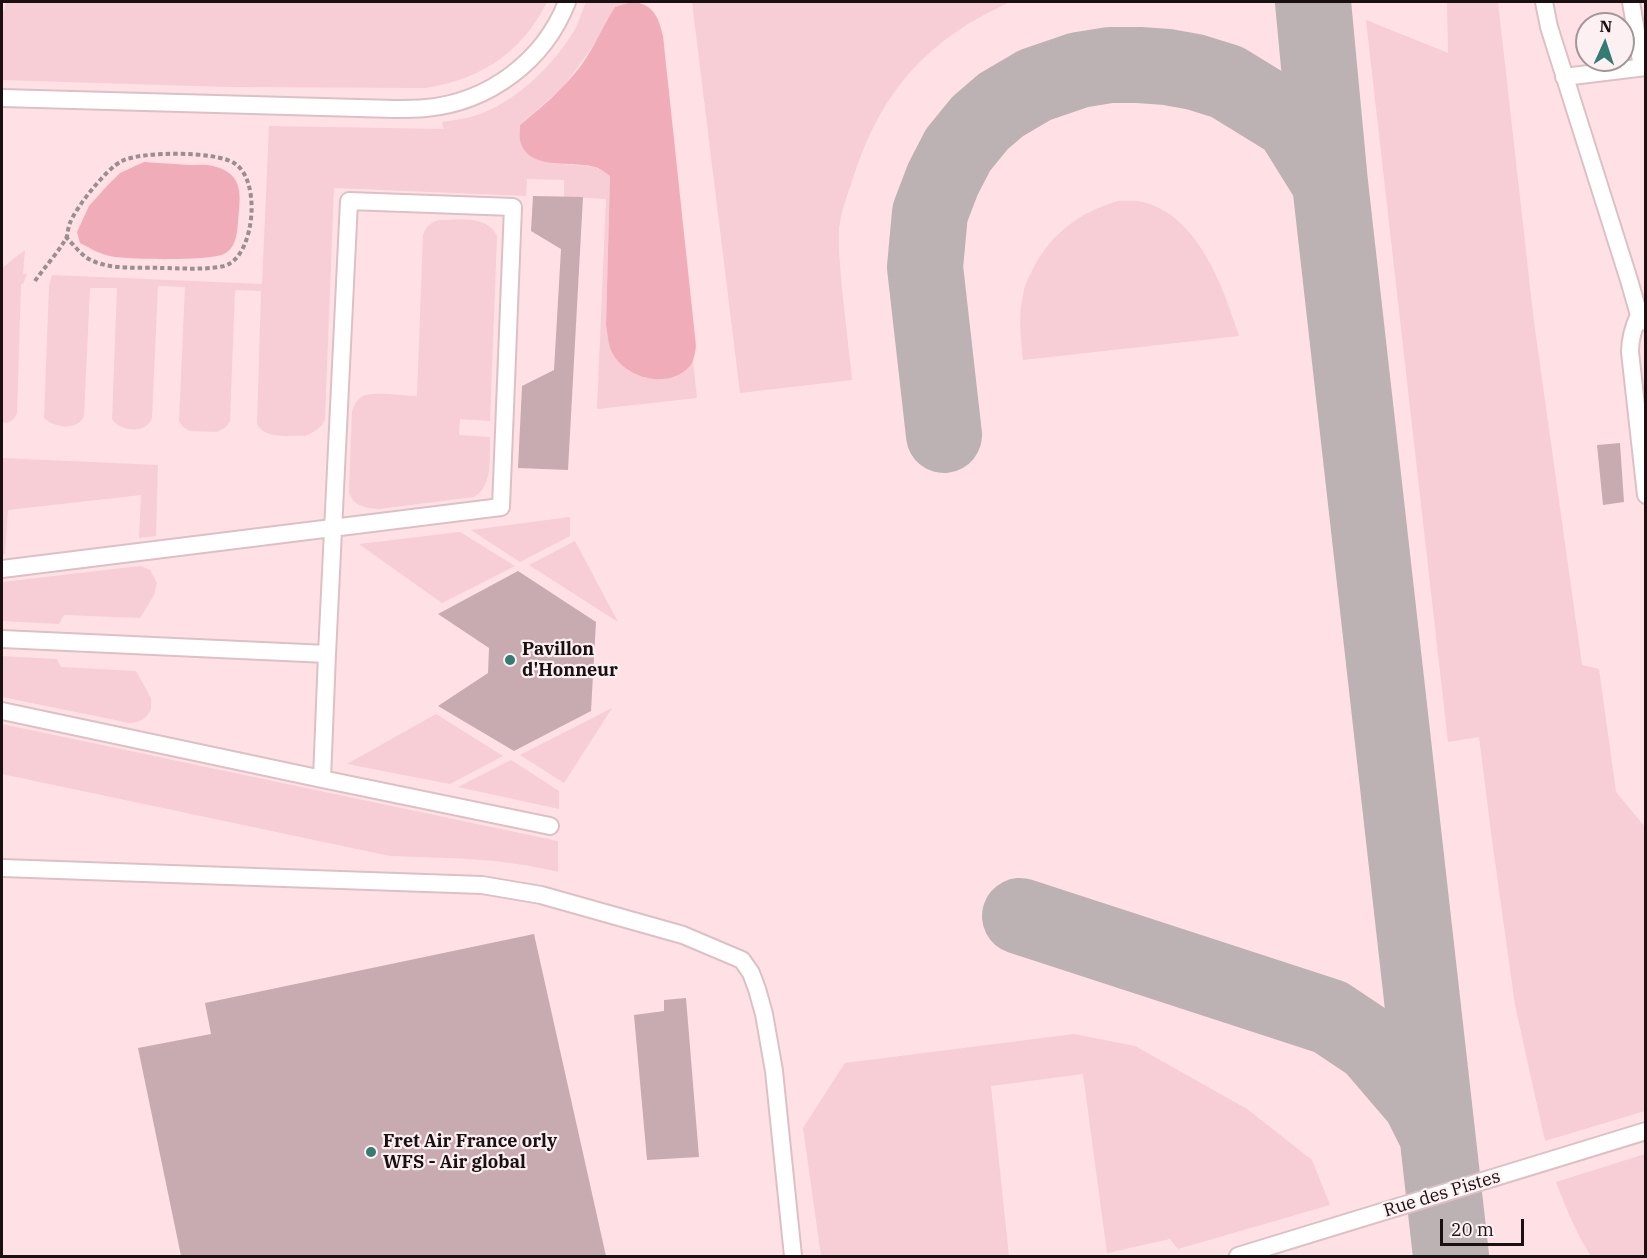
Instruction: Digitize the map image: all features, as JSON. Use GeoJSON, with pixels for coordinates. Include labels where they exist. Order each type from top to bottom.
{"type":"FeatureCollection","features":[{"type":"Feature","properties":{"kind":"lane"},"geometry":{"type":"LineString","coordinates":[[2,98],[427,108],[464,100],[494,88],[523,67],[542,46],[561,18],[567,2]]}},
{"type":"Feature","properties":{"kind":"lane"},"geometry":{"type":"LineString","coordinates":[[1544,2],[1564,77],[1642,319],[1630,339],[1630,352],[1646,495]]}},
{"type":"Feature","properties":{"kind":"lane"},"geometry":{"type":"LineString","coordinates":[[1564,77],[1644,67],[1631,2]]}},
{"type":"Feature","properties":{"kind":"lane"},"geometry":{"type":"LineString","coordinates":[[2,569],[333,528],[501,507],[513,207],[349,201],[333,528],[327,654],[322,779]]}},
{"type":"Feature","properties":{"kind":"lane"},"geometry":{"type":"LineString","coordinates":[[2,639],[327,654]]}},
{"type":"Feature","properties":{"kind":"lane"},"geometry":{"type":"LineString","coordinates":[[2,711],[550,826]]}},
{"type":"Feature","properties":{"kind":"lane"},"geometry":{"type":"LineString","coordinates":[[2,868],[482,885],[541,895],[683,935],[742,960],[751,973],[757,989],[774,1071],[793,1257]]}},
{"type":"Feature","properties":{"kind":"lane","name":"Rue des Pistes"},"geometry":{"type":"LineString","coordinates":[[1238,1257],[1646,1131]]}},
{"type":"Feature","properties":{"kind":"path"},"geometry":{"type":"LineString","coordinates":[[35,281],[66,237],[80,203],[121,161],[139,156],[212,155],[235,163],[247,177],[251,195],[249,227],[241,254],[228,265],[196,269],[115,266],[93,261],[80,252],[66,237]]}},
{"type":"Feature","properties":{"kind":"shaded area"},"geometry":{"type":"Polygon","coordinates":[[[2,2],[1645,2],[1645,1256],[2,1256],[2,2]]]}},
{"type":"Feature","properties":{"kind":"shaded area"},"geometry":{"type":"Polygon","coordinates":[[[6,2],[547,2],[525,35],[498,60],[465,78],[426,88],[228,87],[2,80],[2,16],[6,2]]]}},
{"type":"Feature","properties":{"kind":"shaded area"},"geometry":{"type":"Polygon","coordinates":[[[586,2],[639,2],[615,7],[598,39],[563,87],[520,125],[520,139],[524,149],[531,156],[540,160],[594,167],[610,176],[606,325],[612,348],[624,367],[641,376],[651,378],[661,379],[680,374],[693,360],[697,398],[597,409],[606,199],[564,197],[564,180],[527,179],[526,196],[334,188],[325,419],[312,433],[305,436],[272,435],[257,424],[261,291],[235,290],[230,421],[226,427],[217,432],[190,431],[179,421],[185,287],[158,286],[152,418],[145,427],[127,429],[112,419],[117,288],[90,288],[84,416],[81,421],[71,426],[59,426],[44,418],[49,286],[52,275],[262,284],[269,126],[444,129],[442,122],[470,117],[489,110],[504,103],[531,82],[555,57],[576,28],[586,2]]]}},
{"type":"Feature","properties":{"kind":"shaded area"},"geometry":{"type":"Polygon","coordinates":[[[632,2],[650,8],[659,23],[663,36],[696,346],[689,367],[671,378],[660,379],[629,371],[614,356],[609,345],[606,325],[610,176],[598,168],[553,163],[532,157],[524,150],[520,138],[520,125],[552,98],[580,67],[615,7],[632,2]]]}},
{"type":"Feature","properties":{"kind":"shaded area"},"geometry":{"type":"Polygon","coordinates":[[[692,2],[1010,2],[982,16],[933,49],[895,91],[866,142],[846,200],[839,229],[852,380],[740,393],[692,2]]]}},
{"type":"Feature","properties":{"kind":"shaded area"},"geometry":{"type":"Polygon","coordinates":[[[1447,2],[1498,2],[1534,322],[1582,665],[1599,669],[1616,792],[1645,827],[1645,1111],[1545,1141],[1515,1005],[1479,737],[1448,742],[1366,20],[1448,53],[1447,2]]]}},
{"type":"Feature","properties":{"kind":"shaded area"},"geometry":{"type":"Polygon","coordinates":[[[144,162],[210,165],[232,176],[238,185],[240,195],[236,236],[228,251],[224,254],[203,258],[133,258],[106,255],[80,243],[77,232],[89,206],[120,173],[144,162]]]}},
{"type":"Feature","properties":{"kind":"shaded area"},"geometry":{"type":"Polygon","coordinates":[[[1118,201],[1146,203],[1165,211],[1195,239],[1217,277],[1239,336],[1023,360],[1020,328],[1021,303],[1024,289],[1038,260],[1066,227],[1090,212],[1118,201]]]}},
{"type":"Feature","properties":{"kind":"shaded area"},"geometry":{"type":"Polygon","coordinates":[[[440,220],[480,222],[493,229],[497,236],[490,421],[460,419],[459,435],[490,437],[488,478],[480,492],[474,497],[379,509],[364,507],[353,500],[349,492],[352,411],[363,396],[381,394],[417,396],[423,235],[429,225],[440,220]]]}},
{"type":"Feature","properties":{"kind":"shaded area"},"geometry":{"type":"Polygon","coordinates":[[[25,250],[23,274],[27,274],[21,284],[17,412],[12,421],[2,423],[2,268],[25,250]]]}},
{"type":"Feature","properties":{"kind":"shaded area"},"geometry":{"type":"Polygon","coordinates":[[[2,458],[158,465],[156,536],[139,538],[141,495],[8,510],[5,554],[2,555],[2,458]]]}},
{"type":"Feature","properties":{"kind":"shaded area"},"geometry":{"type":"Polygon","coordinates":[[[570,517],[570,536],[520,562],[471,530],[570,517]]]}},
{"type":"Feature","properties":{"kind":"shaded area"},"geometry":{"type":"Polygon","coordinates":[[[460,532],[515,566],[442,603],[359,544],[460,532]]]}},
{"type":"Feature","properties":{"kind":"shaded area"},"geometry":{"type":"Polygon","coordinates":[[[575,541],[618,622],[529,565],[575,541]]]}},
{"type":"Feature","properties":{"kind":"shaded area"},"geometry":{"type":"Polygon","coordinates":[[[140,566],[150,570],[157,583],[154,595],[140,618],[64,615],[59,624],[2,621],[2,582],[140,566]]]}},
{"type":"Feature","properties":{"kind":"shaded area"},"geometry":{"type":"Polygon","coordinates":[[[2,656],[57,659],[61,667],[136,671],[151,698],[151,709],[142,719],[130,723],[2,697],[2,656]]]}},
{"type":"Feature","properties":{"kind":"shaded area"},"geometry":{"type":"Polygon","coordinates":[[[612,708],[564,783],[520,755],[612,708]]]}},
{"type":"Feature","properties":{"kind":"shaded area"},"geometry":{"type":"Polygon","coordinates":[[[436,714],[503,756],[450,784],[347,764],[436,714]]]}},
{"type":"Feature","properties":{"kind":"shaded area"},"geometry":{"type":"Polygon","coordinates":[[[2,724],[558,841],[558,872],[496,861],[390,856],[2,774],[2,724]]]}},
{"type":"Feature","properties":{"kind":"shaded area"},"geometry":{"type":"Polygon","coordinates":[[[511,760],[559,791],[559,809],[458,787],[511,760]]]}},
{"type":"Feature","properties":{"kind":"shaded area"},"geometry":{"type":"Polygon","coordinates":[[[1074,1034],[1135,1046],[1247,1109],[1312,1160],[1330,1205],[1178,1249],[1170,1239],[1107,1253],[1083,1074],[991,1086],[1009,1256],[821,1256],[803,1128],[845,1063],[1074,1034]]]}},
{"type":"Feature","properties":{"kind":"shaded area"},"geometry":{"type":"Polygon","coordinates":[[[1645,1154],[1645,1256],[1591,1256],[1576,1229],[1556,1182],[1645,1154]]]}},
{"type":"Feature","properties":{"kind":"building"},"geometry":{"type":"Polygon","coordinates":[[[533,196],[583,197],[568,470],[518,468],[522,386],[554,370],[561,249],[531,231],[533,196]]]}},
{"type":"Feature","properties":{"kind":"building"},"geometry":{"type":"Polygon","coordinates":[[[1620,443],[1624,502],[1603,505],[1597,445],[1620,443]]]}},
{"type":"Feature","properties":{"kind":"building"},"geometry":{"type":"Polygon","coordinates":[[[518,571],[596,622],[591,711],[514,751],[438,706],[488,673],[489,648],[438,614],[518,571]]]}},
{"type":"Feature","properties":{"kind":"building","name":"Fret Air France orly WFS - Air global"},"geometry":{"type":"Polygon","coordinates":[[[534,934],[606,1256],[181,1256],[138,1048],[211,1034],[205,1003],[534,934]]]}},
{"type":"Feature","properties":{"kind":"building"},"geometry":{"type":"Polygon","coordinates":[[[686,998],[699,1157],[647,1160],[634,1015],[664,1011],[664,1000],[686,998]]]}},
{"type":"Feature","properties":{"kind":"taxiway"},"geometry":{"type":"LineString","coordinates":[[1313,2],[1330,183],[1451,1256]]}},
{"type":"Feature","properties":{"kind":"taxiway"},"geometry":{"type":"LineString","coordinates":[[944,435],[925,267],[930,213],[943,179],[958,150],[980,123],[1001,105],[1035,85],[1079,70],[1110,65],[1139,65],[1195,72],[1227,82],[1292,122],[1330,183]]}},
{"type":"Feature","properties":{"kind":"taxiway"},"geometry":{"type":"LineString","coordinates":[[1020,916],[1330,1017],[1372,1045],[1420,1101],[1434,1129]]}},
{"type":"Feature","properties":{"kind":"place","name":"Pavillon d'Honneur"},"geometry":{"type":"Point","coordinates":[510,660]}},
{"type":"Feature","properties":{"kind":"place","name":"Fret Air France orly WFS - Air global"},"geometry":{"type":"Point","coordinates":[371,1152]}}]}
